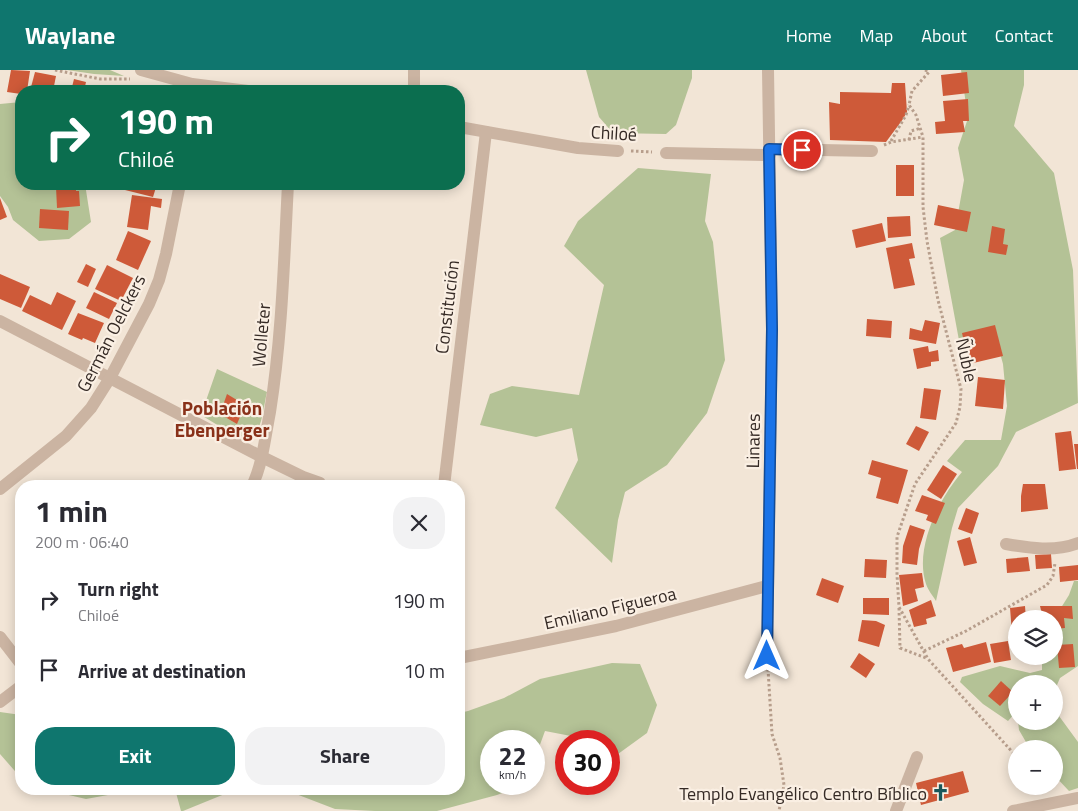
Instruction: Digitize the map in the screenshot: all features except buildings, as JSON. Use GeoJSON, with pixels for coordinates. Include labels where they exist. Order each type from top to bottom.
{"type":"FeatureCollection","features":[{"type":"Feature","properties":{"kind":"street"},"geometry":{"type":"LineString","coordinates":[[141,70],[185,85]]}},
{"type":"Feature","properties":{"kind":"street"},"geometry":{"type":"LineString","coordinates":[[414,70],[414,85]]}},
{"type":"Feature","properties":{"kind":"street","name":"Linares"},"geometry":{"type":"LineString","coordinates":[[767,656],[772,329],[768,70]]}},
{"type":"Feature","properties":{"kind":"street","name":"Chiloé"},"geometry":{"type":"LineString","coordinates":[[465,128],[578,148],[618,151]]}},
{"type":"Feature","properties":{"kind":"street","name":"Constitución"},"geometry":{"type":"LineString","coordinates":[[445,480],[486,132]]}},
{"type":"Feature","properties":{"kind":"street"},"geometry":{"type":"LineString","coordinates":[[666,153],[872,151]]}},
{"type":"Feature","properties":{"kind":"street","name":"Germán Oelckers"},"geometry":{"type":"LineString","coordinates":[[0,489],[66,436],[91,408],[110,378],[149,304],[159,280],[179,190]]}},
{"type":"Feature","properties":{"kind":"street","name":"Wolleter"},"geometry":{"type":"LineString","coordinates":[[254,480],[262,457],[273,390],[282,294],[288,190]]}},
{"type":"Feature","properties":{"kind":"street"},"geometry":{"type":"LineString","coordinates":[[0,321],[262,457],[312,480]]}},
{"type":"Feature","properties":{"kind":"street"},"geometry":{"type":"LineString","coordinates":[[1006,544],[1034,548],[1054,548],[1078,543]]}},
{"type":"Feature","properties":{"kind":"street","name":"Emiliano Figueroa"},"geometry":{"type":"LineString","coordinates":[[465,657],[616,626],[767,586]]}},
{"type":"Feature","properties":{"kind":"street"},"geometry":{"type":"LineString","coordinates":[[0,637],[15,656]]}},
{"type":"Feature","properties":{"kind":"street"},"geometry":{"type":"LineString","coordinates":[[0,702],[15,691]]}},
{"type":"Feature","properties":{"kind":"street"},"geometry":{"type":"LineString","coordinates":[[896,811],[917,757]]}},
{"type":"Feature","properties":{"kind":"street"},"geometry":{"type":"LineString","coordinates":[[1013,811],[1076,803]]}},
{"type":"Feature","properties":{"kind":"path"},"geometry":{"type":"LineString","coordinates":[[55,70],[86,77],[110,79]]}},
{"type":"Feature","properties":{"kind":"path"},"geometry":{"type":"LineString","coordinates":[[891,142],[906,115],[912,91],[929,72],[926,70]]}},
{"type":"Feature","properties":{"kind":"path"},"geometry":{"type":"LineString","coordinates":[[909,105],[916,115],[921,128],[912,131],[909,140]]}},
{"type":"Feature","properties":{"kind":"path","name":"Ñuble"},"geometry":{"type":"LineString","coordinates":[[921,128],[923,207],[927,241],[938,300],[961,390],[960,407],[956,423],[915,484],[897,537],[900,648],[928,659]]}},
{"type":"Feature","properties":{"kind":"path"},"geometry":{"type":"LineString","coordinates":[[872,151],[877,151],[891,142],[922,137]]}},
{"type":"Feature","properties":{"kind":"path","name":"Chiloé"},"geometry":{"type":"LineString","coordinates":[[618,151],[666,153]]}},
{"type":"Feature","properties":{"kind":"path"},"geometry":{"type":"LineString","coordinates":[[924,651],[966,631],[1047,585],[1051,581],[1055,568],[1054,548]]}},
{"type":"Feature","properties":{"kind":"path","name":"Ñuble"},"geometry":{"type":"LineString","coordinates":[[900,607],[928,659],[1008,747]]}},
{"type":"Feature","properties":{"kind":"path"},"geometry":{"type":"LineString","coordinates":[[767,656],[772,734],[780,758],[784,786],[779,811]]}},
{"type":"Feature","properties":{"kind":"green space"},"geometry":{"type":"Polygon","coordinates":[[[67,70],[110,70],[124,76],[94,74],[67,70]]]}},
{"type":"Feature","properties":{"kind":"green space"},"geometry":{"type":"Polygon","coordinates":[[[586,70],[692,70],[692,78],[676,125],[666,134],[613,133],[599,117],[586,70]]]}},
{"type":"Feature","properties":{"kind":"green space"},"geometry":{"type":"Polygon","coordinates":[[[961,70],[1024,70],[1024,85],[1014,126],[1054,173],[1073,270],[1078,403],[1016,432],[998,466],[958,508],[936,601],[926,584],[923,570],[923,555],[926,540],[937,510],[962,472],[947,461],[965,440],[1001,440],[1007,406],[1003,364],[998,346],[961,351],[940,238],[955,230],[964,180],[958,148],[968,118],[961,70]]]}},
{"type":"Feature","properties":{"kind":"green space"},"geometry":{"type":"Polygon","coordinates":[[[15,103],[15,190],[86,190],[91,222],[69,239],[39,241],[13,220],[8,207],[0,196],[0,104],[15,103]]]}},
{"type":"Feature","properties":{"kind":"green space"},"geometry":{"type":"Polygon","coordinates":[[[638,168],[711,174],[705,221],[713,242],[725,360],[707,413],[667,465],[625,492],[618,520],[612,563],[555,508],[578,460],[572,428],[536,437],[480,425],[490,394],[512,386],[579,395],[604,285],[564,246],[578,221],[638,168]]]}},
{"type":"Feature","properties":{"kind":"green space"},"geometry":{"type":"Polygon","coordinates":[[[217,369],[267,392],[258,430],[250,440],[242,440],[201,415],[217,369]]]}},
{"type":"Feature","properties":{"kind":"green space"},"geometry":{"type":"Polygon","coordinates":[[[1074,581],[1078,581],[1078,666],[1063,676],[1008,675],[1008,721],[983,704],[960,682],[962,677],[1000,666],[1030,673],[1042,670],[1042,665],[1063,665],[1063,610],[1060,610],[1069,595],[1074,581]]]}},
{"type":"Feature","properties":{"kind":"green space"},"geometry":{"type":"Polygon","coordinates":[[[612,663],[640,664],[657,705],[647,733],[620,753],[620,730],[555,730],[555,733],[545,730],[480,730],[480,795],[497,795],[437,811],[335,809],[299,795],[465,795],[465,712],[504,698],[540,679],[612,663]]]}},
{"type":"Feature","properties":{"kind":"green space"},"geometry":{"type":"Polygon","coordinates":[[[0,712],[15,714],[15,771],[0,754],[0,712]]]}},
{"type":"Feature","properties":{"kind":"green space"},"geometry":{"type":"Polygon","coordinates":[[[1063,721],[1078,742],[1078,788],[1069,791],[1063,785],[1063,740],[1025,740],[1019,730],[1063,730],[1063,721]]]}},
{"type":"Feature","properties":{"kind":"green space"},"geometry":{"type":"Polygon","coordinates":[[[69,795],[108,795],[86,799],[69,795]]]}},
{"type":"Feature","properties":{"kind":"green space"},"geometry":{"type":"Polygon","coordinates":[[[177,795],[222,795],[183,811],[181,811],[177,795]]]}},
{"type":"Feature","properties":{"kind":"place","name":"Templo Evangélico Centro Bíblico"},"geometry":{"type":"Point","coordinates":[941,793]}},
{"type":"Feature","properties":{"kind":"district","name":"Población Ebenperger"},"geometry":{"type":"Point","coordinates":[222,418]}},
{"type":"Feature","properties":{"kind":"route"},"geometry":{"type":"LineString","coordinates":[[767,656],[772,329],[769,149],[802,150]]}}]}
